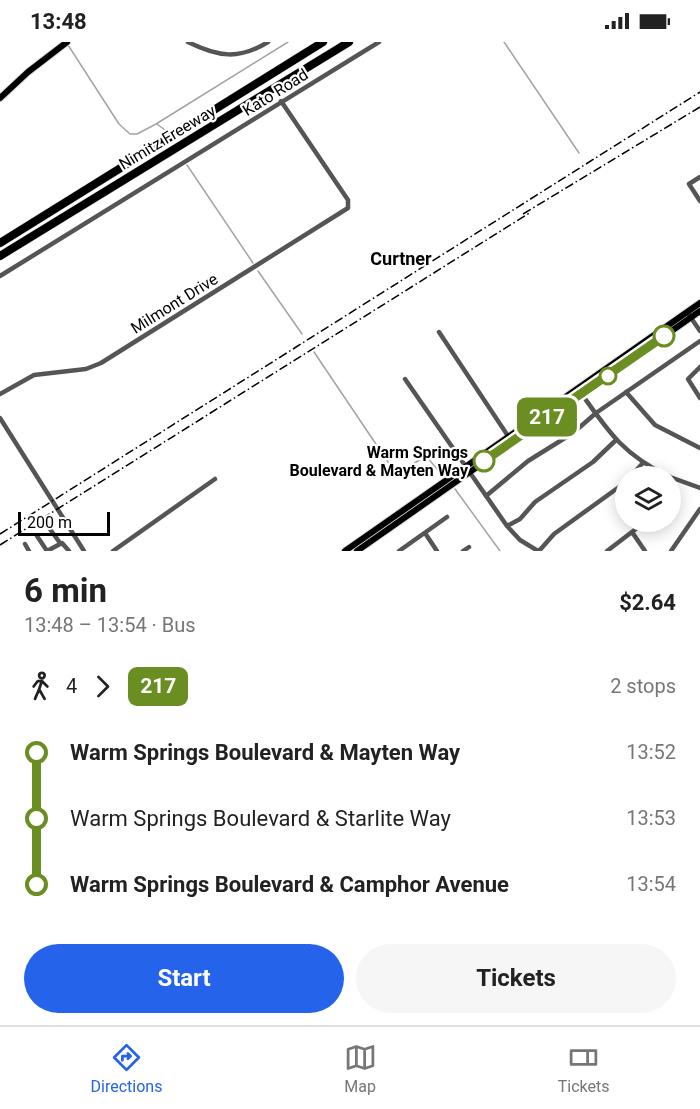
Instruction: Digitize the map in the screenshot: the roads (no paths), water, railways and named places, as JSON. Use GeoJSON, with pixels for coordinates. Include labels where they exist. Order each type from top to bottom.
{"type":"FeatureCollection","features":[{"type":"Feature","properties":{"kind":"highway","name":"Nimitz Freeway"},"geometry":{"type":"LineString","coordinates":[[0,243],[323,42]]}},
{"type":"Feature","properties":{"kind":"highway"},"geometry":{"type":"LineString","coordinates":[[331,53],[333,46],[340,42]]}},
{"type":"Feature","properties":{"kind":"highway","name":"Nimitz Freeway"},"geometry":{"type":"LineString","coordinates":[[0,256],[349,42]]}},
{"type":"Feature","properties":{"kind":"main road"},"geometry":{"type":"LineString","coordinates":[[0,98],[64,44]]}},
{"type":"Feature","properties":{"kind":"main road"},"geometry":{"type":"LineString","coordinates":[[357,551],[467,469],[689,315],[700,303]]}},
{"type":"Feature","properties":{"kind":"main road"},"geometry":{"type":"LineString","coordinates":[[689,315],[700,311]]}},
{"type":"Feature","properties":{"kind":"main road"},"geometry":{"type":"LineString","coordinates":[[345,551],[407,507],[467,469]]}},
{"type":"Feature","properties":{"kind":"main road"},"geometry":{"type":"LineString","coordinates":[[388,529],[407,507]]}},
{"type":"Feature","properties":{"kind":"street"},"geometry":{"type":"LineString","coordinates":[[188,42],[212,53],[231,56],[246,54],[268,42]]}},
{"type":"Feature","properties":{"kind":"street","name":"Kato Road"},"geometry":{"type":"LineString","coordinates":[[0,276],[379,42]]}},
{"type":"Feature","properties":{"kind":"street","name":"Milmont Drive"},"geometry":{"type":"LineString","coordinates":[[0,394],[34,375],[86,369],[101,363],[350,205],[282,101]]}},
{"type":"Feature","properties":{"kind":"street"},"geometry":{"type":"LineString","coordinates":[[700,177],[689,184],[700,201]]}},
{"type":"Feature","properties":{"kind":"street"},"geometry":{"type":"LineString","coordinates":[[689,315],[700,331]]}},
{"type":"Feature","properties":{"kind":"street"},"geometry":{"type":"LineString","coordinates":[[438,332],[510,439]]}},
{"type":"Feature","properties":{"kind":"street"},"geometry":{"type":"LineString","coordinates":[[486,496],[528,461],[573,433],[626,392],[700,341]]}},
{"type":"Feature","properties":{"kind":"street"},"geometry":{"type":"LineString","coordinates":[[700,368],[688,379],[700,398]]}},
{"type":"Feature","properties":{"kind":"street"},"geometry":{"type":"LineString","coordinates":[[405,379],[507,526],[520,540],[539,551],[554,534],[615,490]]}},
{"type":"Feature","properties":{"kind":"street"},"geometry":{"type":"LineString","coordinates":[[580,391],[616,441],[646,466]]}},
{"type":"Feature","properties":{"kind":"street"},"geometry":{"type":"LineString","coordinates":[[626,392],[655,425],[700,448]]}},
{"type":"Feature","properties":{"kind":"street"},"geometry":{"type":"LineString","coordinates":[[0,418],[84,551]]}},
{"type":"Feature","properties":{"kind":"street"},"geometry":{"type":"LineString","coordinates":[[507,526],[520,519],[535,502],[592,462],[616,441]]}},
{"type":"Feature","properties":{"kind":"street"},"geometry":{"type":"LineString","coordinates":[[113,551],[215,479]]}},
{"type":"Feature","properties":{"kind":"street"},"geometry":{"type":"LineString","coordinates":[[681,481],[700,488]]}},
{"type":"Feature","properties":{"kind":"street"},"geometry":{"type":"LineString","coordinates":[[671,551],[700,509]]}},
{"type":"Feature","properties":{"kind":"street"},"geometry":{"type":"LineString","coordinates":[[399,551],[447,517]]}},
{"type":"Feature","properties":{"kind":"street"},"geometry":{"type":"LineString","coordinates":[[47,525],[68,551]]}},
{"type":"Feature","properties":{"kind":"street"},"geometry":{"type":"LineString","coordinates":[[607,551],[633,532],[645,551]]}},
{"type":"Feature","properties":{"kind":"street"},"geometry":{"type":"LineString","coordinates":[[425,533],[437,551]]}},
{"type":"Feature","properties":{"kind":"street"},"geometry":{"type":"LineString","coordinates":[[37,536],[47,551],[60,543]]}},
{"type":"Feature","properties":{"kind":"street"},"geometry":{"type":"LineString","coordinates":[[25,544],[29,551]]}},
{"type":"Feature","properties":{"kind":"street"},"geometry":{"type":"LineString","coordinates":[[464,551],[469,547]]}},
{"type":"Feature","properties":{"kind":"waterway"},"geometry":{"type":"LineString","coordinates":[[68,45],[119,124],[130,134],[137,134],[288,42]]}},
{"type":"Feature","properties":{"kind":"waterway"},"geometry":{"type":"LineString","coordinates":[[504,42],[579,153]]}},
{"type":"Feature","properties":{"kind":"waterway"},"geometry":{"type":"LineString","coordinates":[[157,124],[165,130]]}},
{"type":"Feature","properties":{"kind":"waterway"},"geometry":{"type":"LineString","coordinates":[[187,165],[253,263]]}},
{"type":"Feature","properties":{"kind":"waterway"},"geometry":{"type":"LineString","coordinates":[[258,271],[302,334]]}},
{"type":"Feature","properties":{"kind":"waterway"},"geometry":{"type":"LineString","coordinates":[[314,352],[390,465],[400,472],[426,456],[443,476]]}},
{"type":"Feature","properties":{"kind":"waterway"},"geometry":{"type":"LineString","coordinates":[[455,489],[500,551]]}},
{"type":"Feature","properties":{"kind":"railway"},"geometry":{"type":"LineString","coordinates":[[0,534],[700,92]]}},
{"type":"Feature","properties":{"kind":"railway"},"geometry":{"type":"LineString","coordinates":[[523,214],[700,107]]}},
{"type":"Feature","properties":{"kind":"railway"},"geometry":{"type":"LineString","coordinates":[[0,545],[531,212]]}},
{"type":"Feature","properties":{"kind":"place","name":"Warm Springs Boulevard & Mayten Way"},"geometry":{"type":"Point","coordinates":[484,461]}},
{"type":"Feature","properties":{"kind":"district","name":"Curtner"},"geometry":{"type":"Point","coordinates":[401,259]}}]}
